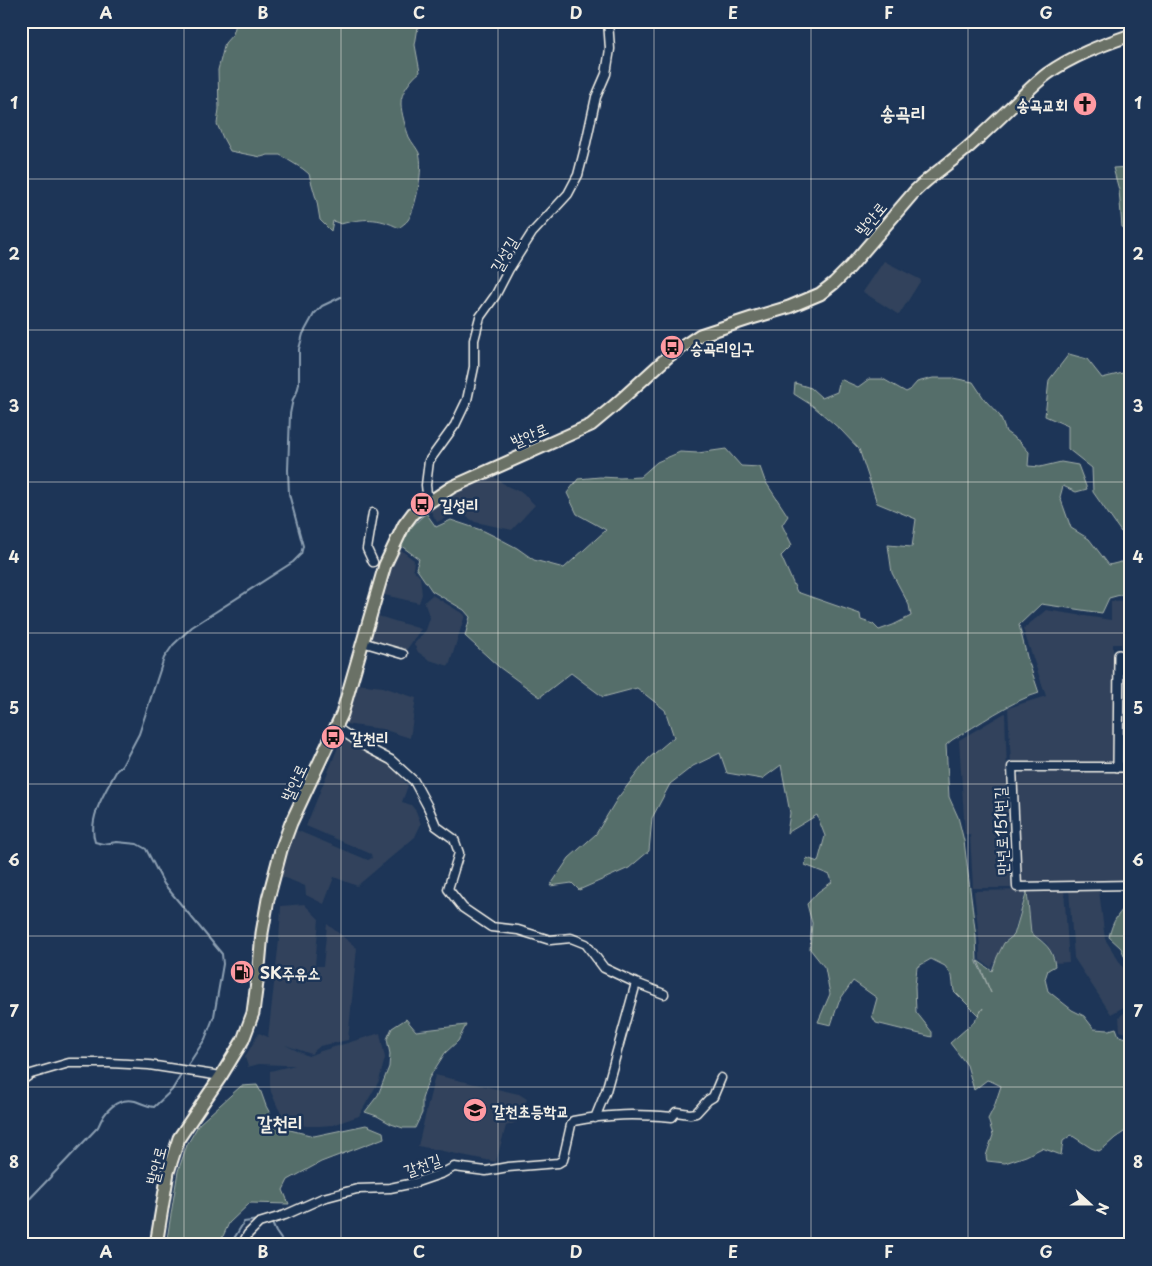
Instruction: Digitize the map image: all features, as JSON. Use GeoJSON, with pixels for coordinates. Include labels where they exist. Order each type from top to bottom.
{"type":"FeatureCollection","features":[{"type":"Feature","properties":{"kind":"main road","name":"발안로"},"geometry":{"type":"LineString","coordinates":[[156,1245],[168,1172],[179,1138],[243,1040],[253,1013],[262,933],[268,899],[281,850],[291,823],[342,714],[384,565],[404,525],[413,513],[452,488],[474,477],[591,424],[670,355],[700,335],[789,307],[820,294],[850,267],[925,180],[951,162],[973,143],[1047,74],[1081,54],[1131,35]]}},
{"type":"Feature","properties":{"kind":"street","name":"길성길"},"geometry":{"type":"LineString","coordinates":[[432,501],[427,494],[426,485],[429,461],[455,425],[467,400],[474,367],[474,340],[480,317],[495,296],[509,269],[532,233],[568,194],[578,175],[596,97],[606,74],[610,49],[608,21]]}},
{"type":"Feature","properties":{"kind":"street"},"geometry":{"type":"LineString","coordinates":[[372,562],[367,549],[373,513]]}},
{"type":"Feature","properties":{"kind":"street"},"geometry":{"type":"LineString","coordinates":[[362,642],[403,654]]}},
{"type":"Feature","properties":{"kind":"street"},"geometry":{"type":"LineString","coordinates":[[1118,767],[1119,655]]}},
{"type":"Feature","properties":{"kind":"street"},"geometry":{"type":"LineString","coordinates":[[336,728],[391,760],[414,781],[436,826],[454,840],[459,852],[448,889],[463,908],[491,927],[518,930],[550,940],[571,938],[586,944],[604,968],[664,994]]}},
{"type":"Feature","properties":{"kind":"street","name":"만년로151번길"},"geometry":{"type":"LineString","coordinates":[[1131,767],[1012,767],[1017,887],[1131,885]]}},
{"type":"Feature","properties":{"kind":"street"},"geometry":{"type":"LineString","coordinates":[[595,1118],[606,1091],[636,983]]}},
{"type":"Feature","properties":{"kind":"street"},"geometry":{"type":"LineString","coordinates":[[21,1081],[31,1074],[69,1063],[149,1065],[221,1076]]}},
{"type":"Feature","properties":{"kind":"street","name":"갈천길"},"geometry":{"type":"LineString","coordinates":[[242,1245],[248,1234],[259,1224],[323,1198],[357,1189],[390,1188],[414,1183],[443,1174],[454,1167],[486,1171],[558,1162],[563,1160],[571,1125],[574,1121],[638,1114],[672,1116],[676,1112],[696,1113],[713,1097],[721,1078]]}},
{"type":"Feature","properties":{"kind":"shaded area"},"geometry":{"type":"Polygon","coordinates":[[[884,261],[921,280],[899,315],[863,292],[884,261]]]}},
{"type":"Feature","properties":{"kind":"shaded area"},"geometry":{"type":"Polygon","coordinates":[[[490,474],[507,486],[523,493],[535,505],[512,530],[475,522],[459,512],[454,506],[453,489],[490,474]]]}},
{"type":"Feature","properties":{"kind":"shaded area"},"geometry":{"type":"Polygon","coordinates":[[[448,495],[449,516],[437,522],[429,508],[448,495]]]}},
{"type":"Feature","properties":{"kind":"shaded area"},"geometry":{"type":"Polygon","coordinates":[[[397,547],[414,560],[413,569],[420,577],[422,594],[419,603],[380,594],[397,547]]]}},
{"type":"Feature","properties":{"kind":"shaded area"},"geometry":{"type":"Polygon","coordinates":[[[432,595],[465,615],[449,666],[429,660],[418,652],[414,644],[426,630],[430,618],[424,602],[432,595]]]}},
{"type":"Feature","properties":{"kind":"shaded area"},"geometry":{"type":"Polygon","coordinates":[[[1131,600],[1131,762],[1122,760],[1121,644],[1113,644],[1114,759],[1110,765],[1011,764],[1008,708],[1046,696],[1023,629],[1046,610],[1111,620],[1111,601],[1131,600]]]}},
{"type":"Feature","properties":{"kind":"shaded area"},"geometry":{"type":"Polygon","coordinates":[[[375,615],[421,629],[405,652],[368,638],[375,615]]]}},
{"type":"Feature","properties":{"kind":"shaded area"},"geometry":{"type":"Polygon","coordinates":[[[356,684],[383,687],[416,698],[410,738],[382,729],[344,724],[356,684]]]}},
{"type":"Feature","properties":{"kind":"shaded area"},"geometry":{"type":"Polygon","coordinates":[[[1005,713],[1011,888],[973,888],[970,835],[965,834],[959,740],[1005,713]]]}},
{"type":"Feature","properties":{"kind":"shaded area"},"geometry":{"type":"Polygon","coordinates":[[[343,735],[393,767],[408,786],[402,802],[411,805],[416,811],[421,824],[415,837],[357,886],[334,877],[324,904],[306,895],[305,886],[278,875],[296,830],[368,860],[372,858],[371,854],[306,826],[343,735]]]}},
{"type":"Feature","properties":{"kind":"shaded area"},"geometry":{"type":"Polygon","coordinates":[[[1131,772],[1131,883],[1022,882],[1018,877],[1015,780],[1021,773],[1131,772]]]}},
{"type":"Feature","properties":{"kind":"shaded area"},"geometry":{"type":"Polygon","coordinates":[[[1064,889],[1069,962],[1055,963],[1054,956],[1046,943],[1031,933],[1028,891],[1064,889]]]}},
{"type":"Feature","properties":{"kind":"shaded area"},"geometry":{"type":"Polygon","coordinates":[[[1026,890],[1013,935],[1004,942],[991,968],[980,960],[974,891],[1026,890]]]}},
{"type":"Feature","properties":{"kind":"shaded area"},"geometry":{"type":"Polygon","coordinates":[[[1069,890],[1099,890],[1105,939],[1131,980],[1131,1003],[1111,1014],[1074,958],[1069,890]]]}},
{"type":"Feature","properties":{"kind":"shaded area"},"geometry":{"type":"Polygon","coordinates":[[[304,904],[319,919],[315,966],[323,966],[327,924],[357,948],[348,1040],[320,1046],[311,1054],[285,1045],[308,1056],[380,1033],[385,1058],[379,1081],[359,1116],[333,1125],[307,1126],[293,1124],[283,1116],[271,1092],[270,1071],[295,1065],[259,1064],[248,1067],[245,1057],[259,1033],[268,1037],[281,906],[304,904]]]}},
{"type":"Feature","properties":{"kind":"shaded area"},"geometry":{"type":"Polygon","coordinates":[[[1131,1007],[1131,1035],[1120,1031],[1119,1017],[1131,1007]]]}},
{"type":"Feature","properties":{"kind":"shaded area","name":"갈천초등학교"},"geometry":{"type":"Polygon","coordinates":[[[435,1075],[519,1094],[527,1099],[520,1121],[506,1126],[496,1162],[418,1146],[435,1075]]]}},
{"type":"Feature","properties":{"kind":"green space"},"geometry":{"type":"Polygon","coordinates":[[[237,21],[419,21],[415,45],[420,72],[407,86],[402,95],[401,104],[409,137],[419,153],[421,168],[411,214],[407,221],[399,228],[377,220],[363,220],[341,224],[333,221],[331,231],[320,220],[309,174],[303,169],[280,155],[261,157],[230,151],[217,124],[219,109],[218,70],[225,43],[233,34],[237,21]]]}},
{"type":"Feature","properties":{"kind":"green space"},"geometry":{"type":"Polygon","coordinates":[[[1131,166],[1131,230],[1122,227],[1119,190],[1113,168],[1131,166]]]}},
{"type":"Feature","properties":{"kind":"green space"},"geometry":{"type":"Polygon","coordinates":[[[1069,354],[1087,359],[1102,378],[1131,371],[1131,530],[1121,532],[1093,492],[1092,468],[1068,449],[1068,426],[1045,416],[1049,380],[1069,354]]]}},
{"type":"Feature","properties":{"kind":"green space"},"geometry":{"type":"Polygon","coordinates":[[[933,378],[953,378],[973,382],[985,400],[1000,416],[1006,432],[1020,442],[1029,452],[1028,466],[1040,467],[1061,462],[1078,465],[1087,489],[1076,492],[1063,486],[1060,497],[1071,528],[1089,539],[1109,565],[1121,562],[1131,563],[1131,592],[1109,598],[1102,613],[1041,604],[1019,625],[1039,693],[1006,707],[946,745],[949,797],[958,817],[964,841],[976,937],[977,962],[991,993],[978,961],[992,971],[1004,943],[1014,935],[1027,891],[1031,933],[1047,946],[1054,960],[1055,966],[1048,970],[1045,979],[1048,991],[1072,1010],[1084,1016],[1094,1029],[1109,1030],[1116,1028],[1119,1036],[1131,1039],[1131,1136],[1127,1130],[1099,1151],[1071,1135],[1063,1141],[1061,1155],[1042,1148],[1005,1163],[987,1161],[986,1156],[993,1135],[988,1119],[1001,1086],[987,1080],[974,1090],[967,1065],[950,1043],[975,1021],[983,1008],[978,1015],[954,991],[952,976],[945,966],[931,959],[917,967],[915,986],[916,1012],[932,1032],[932,1037],[876,1023],[872,1016],[877,998],[853,981],[839,1001],[831,1025],[818,1022],[830,994],[825,968],[810,949],[812,923],[807,904],[818,892],[832,882],[830,875],[805,865],[807,858],[818,862],[825,836],[817,815],[787,833],[790,813],[781,765],[762,779],[727,773],[720,753],[693,766],[670,784],[652,818],[649,851],[629,868],[579,890],[572,883],[550,886],[569,858],[596,834],[617,799],[648,759],[674,737],[665,710],[637,688],[603,697],[571,673],[540,697],[499,667],[465,636],[470,617],[464,610],[432,591],[416,568],[419,559],[400,545],[407,531],[426,513],[436,527],[451,520],[484,531],[517,548],[534,560],[564,568],[606,530],[577,514],[567,493],[578,479],[640,477],[657,462],[680,452],[698,453],[726,449],[741,466],[760,467],[765,481],[788,516],[782,525],[792,545],[781,556],[797,592],[860,614],[861,620],[873,624],[879,630],[911,616],[909,605],[892,573],[888,545],[912,547],[916,519],[877,503],[859,449],[841,430],[813,406],[794,394],[795,383],[811,388],[822,398],[837,392],[840,379],[858,387],[869,379],[883,379],[906,392],[917,382],[933,378]]]}},
{"type":"Feature","properties":{"kind":"green space"},"geometry":{"type":"Polygon","coordinates":[[[1131,902],[1131,971],[1121,948],[1109,937],[1117,917],[1131,902]]]}},
{"type":"Feature","properties":{"kind":"green space"},"geometry":{"type":"Polygon","coordinates":[[[406,1019],[416,1031],[466,1025],[458,1041],[445,1053],[429,1078],[422,1099],[422,1113],[415,1128],[403,1128],[365,1112],[378,1095],[389,1067],[390,1054],[387,1039],[392,1028],[406,1019]]]}},
{"type":"Feature","properties":{"kind":"green space"},"geometry":{"type":"Polygon","coordinates":[[[257,1085],[274,1121],[286,1129],[314,1136],[366,1125],[383,1132],[384,1138],[321,1162],[288,1180],[283,1190],[289,1204],[250,1203],[229,1223],[219,1245],[166,1245],[178,1171],[187,1145],[199,1124],[241,1086],[257,1085]]]}},
{"type":"Feature","properties":{"kind":"waterway"},"geometry":{"type":"LineString","coordinates":[[186,1068],[205,1039],[214,1016],[223,964],[222,954],[164,884],[146,849],[137,844],[117,842],[103,844],[95,842],[93,833],[94,823],[103,795],[117,770],[122,766],[139,734],[164,658],[173,645],[192,627],[293,562],[301,554],[303,546],[289,494],[288,470],[290,414],[299,384],[299,349],[303,334],[314,314],[322,306],[341,297]]}},
{"type":"Feature","properties":{"kind":"waterway"},"geometry":{"type":"LineString","coordinates":[[21,1208],[98,1127],[107,1111],[122,1101],[128,1100],[154,1107],[172,1090],[183,1072]]}},
{"type":"Feature","properties":{"kind":"waterway"},"geometry":{"type":"LineString","coordinates":[[230,1245],[244,1222],[258,1220]]}},
{"type":"Feature","properties":{"kind":"waterway"},"geometry":{"type":"LineString","coordinates":[[271,1221],[285,1245]]}},
{"type":"Feature","properties":{"kind":"place","name":"송곡교회"},"geometry":{"type":"Point","coordinates":[1085,104]}},
{"type":"Feature","properties":{"kind":"place","name":"승곡리입구"},"geometry":{"type":"Point","coordinates":[672,347]}},
{"type":"Feature","properties":{"kind":"place","name":"길성리"},"geometry":{"type":"Point","coordinates":[422,504]}},
{"type":"Feature","properties":{"kind":"place","name":"갈천리"},"geometry":{"type":"Point","coordinates":[333,737]}},
{"type":"Feature","properties":{"kind":"place","name":"SK주유소"},"geometry":{"type":"Point","coordinates":[242,972]}},
{"type":"Feature","properties":{"kind":"place","name":"갈천초등학교"},"geometry":{"type":"Point","coordinates":[475,1110]}},
{"type":"Feature","properties":{"kind":"district","name":"송곡리"},"geometry":{"type":"Point","coordinates":[903,112]}},
{"type":"Feature","properties":{"kind":"district","name":"갈천리"},"geometry":{"type":"Point","coordinates":[280,1122]}}]}
